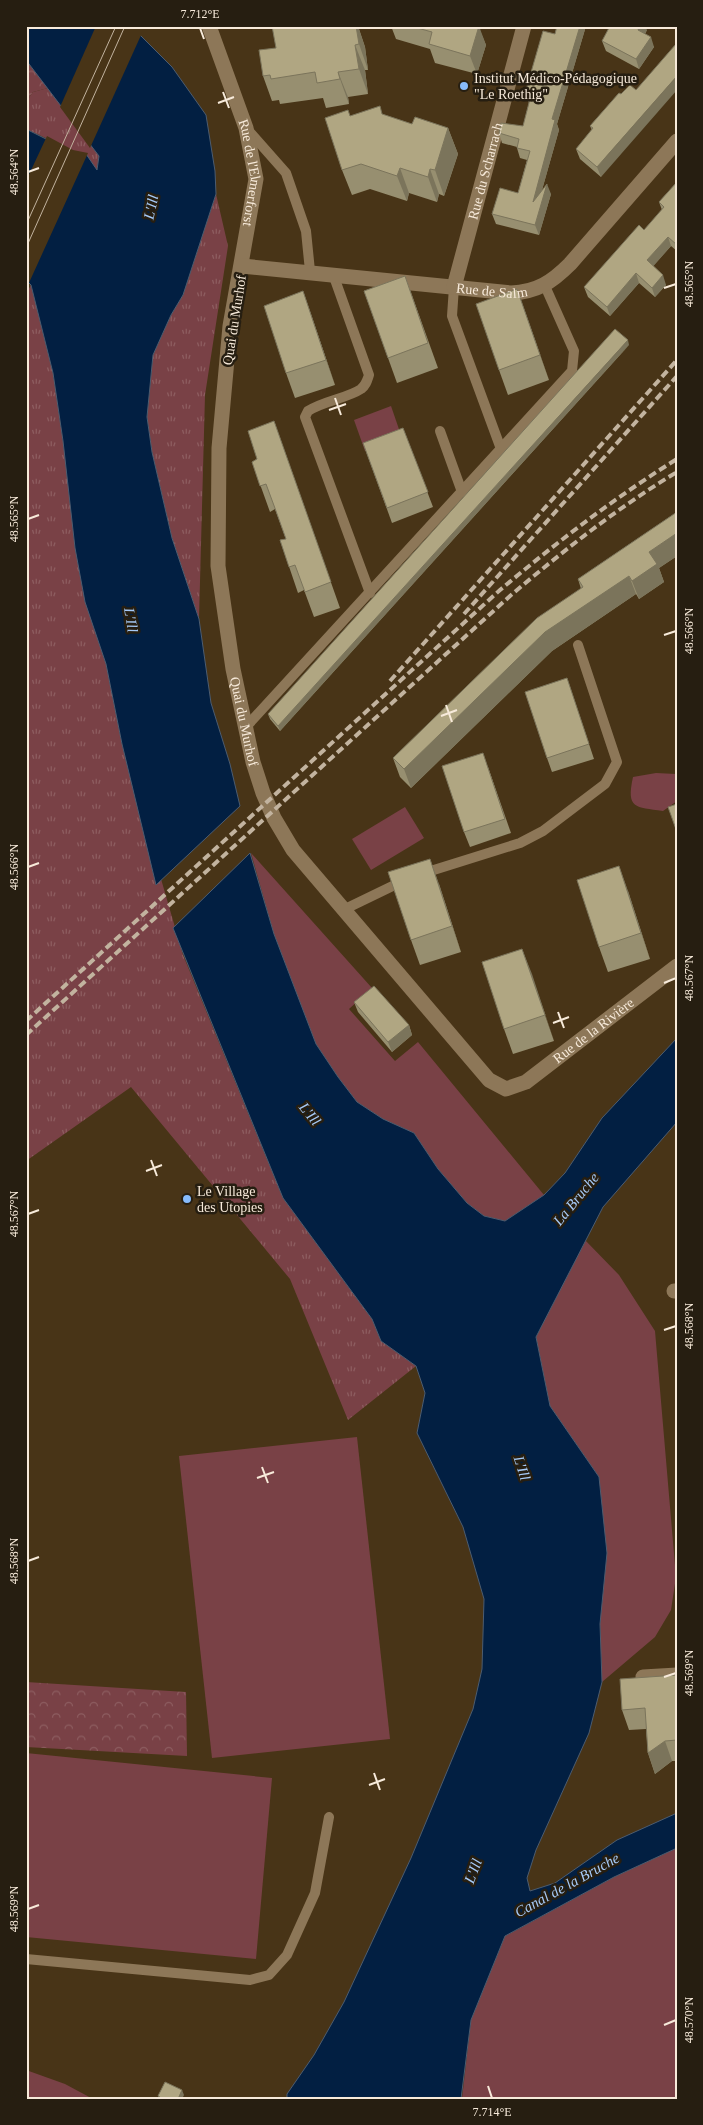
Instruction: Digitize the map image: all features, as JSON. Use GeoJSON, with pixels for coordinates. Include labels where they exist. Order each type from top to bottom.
{"type":"FeatureCollection","features":[{"type":"Feature","properties":{"kind":"street","name":"Rue de l'Elmerforst"},"geometry":{"type":"LineString","coordinates":[[209,26],[246,128],[256,179],[242,266]]}},
{"type":"Feature","properties":{"kind":"street","name":"Rue du Scharrach"},"geometry":{"type":"LineString","coordinates":[[454,287],[524,26]]}},
{"type":"Feature","properties":{"kind":"street","name":"Rue de Salm"},"geometry":{"type":"LineString","coordinates":[[242,266],[310,271],[511,293],[533,290],[545,286],[555,279],[570,264],[677,141]]}},
{"type":"Feature","properties":{"kind":"street","name":"Quai du Murhof"},"geometry":{"type":"LineString","coordinates":[[242,266],[230,326],[219,448],[218,566],[233,669],[245,728],[263,794],[278,826],[293,850],[489,1080],[506,1089]]}},
{"type":"Feature","properties":{"kind":"street","name":"Rue de la Rivière"},"geometry":{"type":"LineString","coordinates":[[506,1089],[526,1082],[677,966]]}},
{"type":"Feature","properties":{"kind":"street"},"geometry":{"type":"LineString","coordinates":[[643,1677],[677,1675]]}},
{"type":"Feature","properties":{"kind":"lane"},"geometry":{"type":"LineString","coordinates":[[246,128],[286,173],[306,231],[310,271]]}},
{"type":"Feature","properties":{"kind":"lane"},"geometry":{"type":"LineString","coordinates":[[332,274],[369,375],[367,383],[361,390],[316,405],[308,410],[306,417],[370,593]]}},
{"type":"Feature","properties":{"kind":"lane"},"geometry":{"type":"LineString","coordinates":[[245,728],[572,371],[574,351],[570,338],[545,286]]}},
{"type":"Feature","properties":{"kind":"lane"},"geometry":{"type":"LineString","coordinates":[[454,287],[452,316],[501,449]]}},
{"type":"Feature","properties":{"kind":"lane"},"geometry":{"type":"LineString","coordinates":[[440,431],[462,492]]}},
{"type":"Feature","properties":{"kind":"lane"},"geometry":{"type":"LineString","coordinates":[[343,910],[401,881],[520,843],[543,831],[606,784],[617,762],[578,645]]}},
{"type":"Feature","properties":{"kind":"lane"},"geometry":{"type":"LineString","coordinates":[[26,1958],[250,1980],[270,1975],[287,1955],[315,1893],[329,1817]]}},
{"type":"Feature","properties":{"kind":"green space"},"geometry":{"type":"Polygon","coordinates":[[[26,60],[48,88],[33,92],[26,102],[26,60]]]}},
{"type":"Feature","properties":{"kind":"green space"},"geometry":{"type":"Polygon","coordinates":[[[48,88],[99,156],[97,170],[59,144],[26,129],[26,102],[33,92],[48,88]]]}},
{"type":"Feature","properties":{"kind":"green space"},"geometry":{"type":"Polygon","coordinates":[[[216,194],[228,246],[205,395],[199,619],[172,538],[152,452],[147,417],[153,355],[171,315],[183,295],[216,194]]]}},
{"type":"Feature","properties":{"kind":"green space"},"geometry":{"type":"Polygon","coordinates":[[[31,285],[53,373],[63,441],[122,744],[183,955],[283,1198],[372,1319],[381,1341],[416,1366],[348,1420],[290,1279],[131,1087],[26,1161],[26,294],[31,285]]]}},
{"type":"Feature","properties":{"kind":"green space"},"geometry":{"type":"Polygon","coordinates":[[[391,406],[402,438],[365,451],[354,420],[391,406]]]}},
{"type":"Feature","properties":{"kind":"green space"},"geometry":{"type":"Polygon","coordinates":[[[656,773],[676,774],[677,801],[663,811],[639,807],[632,801],[631,787],[633,777],[656,773]]]}},
{"type":"Feature","properties":{"kind":"green space"},"geometry":{"type":"Polygon","coordinates":[[[405,807],[424,838],[371,870],[352,839],[405,807]]]}},
{"type":"Feature","properties":{"kind":"green space"},"geometry":{"type":"Polygon","coordinates":[[[251,853],[372,988],[349,1009],[395,1061],[418,1042],[544,1195],[505,1221],[484,1216],[467,1203],[438,1169],[414,1133],[383,1119],[357,1102],[316,1044],[274,934],[251,853]]]}},
{"type":"Feature","properties":{"kind":"green space"},"geometry":{"type":"Polygon","coordinates":[[[585,1240],[619,1275],[655,1331],[676,1577],[671,1610],[655,1637],[602,1682],[599,1477],[550,1406],[536,1337],[585,1240]]]}},
{"type":"Feature","properties":{"kind":"green space"},"geometry":{"type":"Polygon","coordinates":[[[357,1437],[390,1739],[212,1758],[179,1456],[357,1437]]]}},
{"type":"Feature","properties":{"kind":"green space"},"geometry":{"type":"Polygon","coordinates":[[[26,1682],[186,1692],[187,1756],[26,1747],[26,1682]]]}},
{"type":"Feature","properties":{"kind":"green space"},"geometry":{"type":"Polygon","coordinates":[[[26,1753],[272,1778],[256,1959],[26,1937],[26,1753]]]}},
{"type":"Feature","properties":{"kind":"green space"},"geometry":{"type":"Polygon","coordinates":[[[677,1848],[677,2099],[462,2099],[471,2020],[505,1936],[614,1877],[677,1848]]]}},
{"type":"Feature","properties":{"kind":"green space"},"geometry":{"type":"Polygon","coordinates":[[[26,2070],[65,2084],[93,2099],[26,2099],[26,2070]]]}},
{"type":"Feature","properties":{"kind":"water","name":"L'Ill"},"geometry":{"type":"Polygon","coordinates":[[[26,26],[131,26],[172,67],[206,115],[215,171],[216,194],[183,295],[171,315],[153,355],[147,417],[152,452],[172,538],[199,619],[211,703],[230,764],[240,806],[156,885],[122,744],[106,664],[85,602],[75,548],[53,373],[31,285],[26,280],[26,129],[72,152],[86,154],[97,170],[99,156],[26,60],[26,26]]]}},
{"type":"Feature","properties":{"kind":"water"},"geometry":{"type":"Polygon","coordinates":[[[250,853],[274,934],[316,1044],[357,1102],[383,1119],[414,1133],[438,1169],[467,1203],[484,1216],[505,1221],[544,1195],[565,1173],[602,1118],[677,1038],[677,1122],[603,1207],[536,1337],[550,1406],[599,1477],[607,1553],[600,1624],[602,1682],[589,1733],[536,1850],[527,1878],[530,1891],[555,1883],[617,1840],[677,1813],[677,1848],[614,1877],[505,1936],[471,2020],[461,2099],[287,2099],[287,2094],[314,2055],[344,2002],[411,1858],[473,1709],[482,1669],[484,1599],[463,1527],[417,1433],[425,1393],[416,1366],[381,1341],[372,1319],[283,1198],[173,928],[250,853]]]}},
{"type":"Feature","properties":{"kind":"pier"},"geometry":{"type":"Polygon","coordinates":[[[96,26],[134,26],[142,33],[90,148],[60,107],[96,26]]]}},
{"type":"Feature","properties":{"kind":"pier"},"geometry":{"type":"Polygon","coordinates":[[[47,136],[73,150],[88,153],[28,285],[26,181],[47,136]]]}},
{"type":"Feature","properties":{"kind":"building"},"geometry":{"type":"Polygon","coordinates":[[[272,26],[356,26],[359,44],[355,45],[359,69],[338,72],[340,79],[317,83],[315,72],[271,79],[270,75],[263,76],[259,50],[276,48],[272,26]]]}},
{"type":"Feature","properties":{"kind":"building"},"geometry":{"type":"Polygon","coordinates":[[[410,26],[479,26],[470,56],[429,44],[432,32],[410,26]]]}},
{"type":"Feature","properties":{"kind":"building"},"geometry":{"type":"Polygon","coordinates":[[[557,26],[580,26],[552,119],[555,120],[533,202],[547,184],[535,225],[492,214],[500,188],[518,193],[530,151],[517,148],[519,139],[499,133],[501,123],[523,126],[531,95],[525,93],[543,31],[555,34],[557,26]]]}},
{"type":"Feature","properties":{"kind":"building"},"geometry":{"type":"Polygon","coordinates":[[[610,26],[640,26],[638,30],[651,37],[636,59],[602,41],[610,26]]]}},
{"type":"Feature","properties":{"kind":"building"},"geometry":{"type":"Polygon","coordinates":[[[676,44],[677,76],[597,167],[576,149],[593,128],[590,126],[619,93],[621,94],[630,85],[636,90],[676,44]]]}},
{"type":"Feature","properties":{"kind":"building"},"geometry":{"type":"Polygon","coordinates":[[[380,106],[382,114],[412,124],[415,117],[448,128],[435,170],[430,169],[428,177],[400,168],[397,176],[361,164],[342,170],[325,118],[348,110],[350,116],[380,106]]]}},
{"type":"Feature","properties":{"kind":"building"},"geometry":{"type":"Polygon","coordinates":[[[677,182],[677,245],[668,237],[647,260],[663,275],[652,288],[636,273],[607,307],[584,287],[639,225],[644,230],[664,207],[659,202],[677,182]]]}},
{"type":"Feature","properties":{"kind":"building"},"geometry":{"type":"Polygon","coordinates":[[[405,276],[428,343],[388,358],[364,291],[405,276]]]}},
{"type":"Feature","properties":{"kind":"building"},"geometry":{"type":"Polygon","coordinates":[[[517,289],[540,355],[499,370],[476,304],[517,289]]]}},
{"type":"Feature","properties":{"kind":"building"},"geometry":{"type":"Polygon","coordinates":[[[303,291],[326,360],[286,373],[264,306],[303,291]]]}},
{"type":"Feature","properties":{"kind":"building"},"geometry":{"type":"Polygon","coordinates":[[[615,329],[628,340],[278,726],[268,714],[615,329]]]}},
{"type":"Feature","properties":{"kind":"building"},"geometry":{"type":"Polygon","coordinates":[[[274,421],[331,582],[305,592],[295,565],[289,567],[280,540],[286,539],[266,484],[260,486],[252,462],[257,459],[248,431],[274,421]]]}},
{"type":"Feature","properties":{"kind":"building"},"geometry":{"type":"Polygon","coordinates":[[[403,428],[428,492],[387,508],[363,443],[403,428]]]}},
{"type":"Feature","properties":{"kind":"building"},"geometry":{"type":"Polygon","coordinates":[[[677,512],[677,533],[649,552],[657,564],[632,581],[629,576],[545,632],[404,769],[393,758],[537,618],[583,587],[578,579],[677,512]]]}},
{"type":"Feature","properties":{"kind":"building"},"geometry":{"type":"Polygon","coordinates":[[[567,678],[589,744],[547,758],[525,692],[567,678]]]}},
{"type":"Feature","properties":{"kind":"building"},"geometry":{"type":"Polygon","coordinates":[[[483,753],[505,819],[464,832],[442,766],[483,753]]]}},
{"type":"Feature","properties":{"kind":"building"},"geometry":{"type":"Polygon","coordinates":[[[677,804],[677,832],[668,807],[677,804]]]}},
{"type":"Feature","properties":{"kind":"building"},"geometry":{"type":"Polygon","coordinates":[[[430,859],[452,926],[411,940],[388,872],[430,859]]]}},
{"type":"Feature","properties":{"kind":"building"},"geometry":{"type":"Polygon","coordinates":[[[619,866],[641,933],[599,947],[577,880],[619,866]]]}},
{"type":"Feature","properties":{"kind":"building"},"geometry":{"type":"Polygon","coordinates":[[[522,949],[545,1015],[504,1029],[482,962],[522,949]]]}},
{"type":"Feature","properties":{"kind":"building"},"geometry":{"type":"Polygon","coordinates":[[[374,986],[409,1025],[388,1042],[354,1002],[374,986]]]}},
{"type":"Feature","properties":{"kind":"building"},"geometry":{"type":"Polygon","coordinates":[[[677,1675],[677,1740],[665,1741],[648,1753],[645,1708],[622,1710],[620,1679],[677,1675]]]}},
{"type":"Feature","properties":{"kind":"building"},"geometry":{"type":"Polygon","coordinates":[[[165,2082],[182,2090],[178,2099],[163,2099],[158,2096],[165,2082]]]}},
{"type":"Feature","properties":{"kind":"tram line"},"geometry":{"type":"LineString","coordinates":[[26,225],[116,26]]}},
{"type":"Feature","properties":{"kind":"tram line"},"geometry":{"type":"LineString","coordinates":[[26,248],[125,26]]}},
{"type":"Feature","properties":{"kind":"railway"},"geometry":{"type":"LineString","coordinates":[[390,681],[677,360]]}},
{"type":"Feature","properties":{"kind":"railway"},"geometry":{"type":"LineString","coordinates":[[464,614],[677,376]]}},
{"type":"Feature","properties":{"kind":"railway"},"geometry":{"type":"LineString","coordinates":[[26,1021],[500,590],[586,521],[677,459]]}},
{"type":"Feature","properties":{"kind":"railway"},"geometry":{"type":"LineString","coordinates":[[26,1035],[510,596],[591,531],[633,500],[677,472]]}},
{"type":"Feature","properties":{"kind":"place","name":"Institut Médico-Pédagogique \"Le Roethig\""},"geometry":{"type":"Point","coordinates":[464,86]}},
{"type":"Feature","properties":{"kind":"place","name":"Le Village des Utopies"},"geometry":{"type":"Point","coordinates":[187,1199]}},
{"type":"Feature","properties":{"kind":"water label","name":"La Bruche"},"geometry":{"type":"Point","coordinates":[576,1199]}},
{"type":"Feature","properties":{"kind":"water label","name":"Canal de la Bruche"},"geometry":{"type":"Point","coordinates":[567,1885]}}]}
